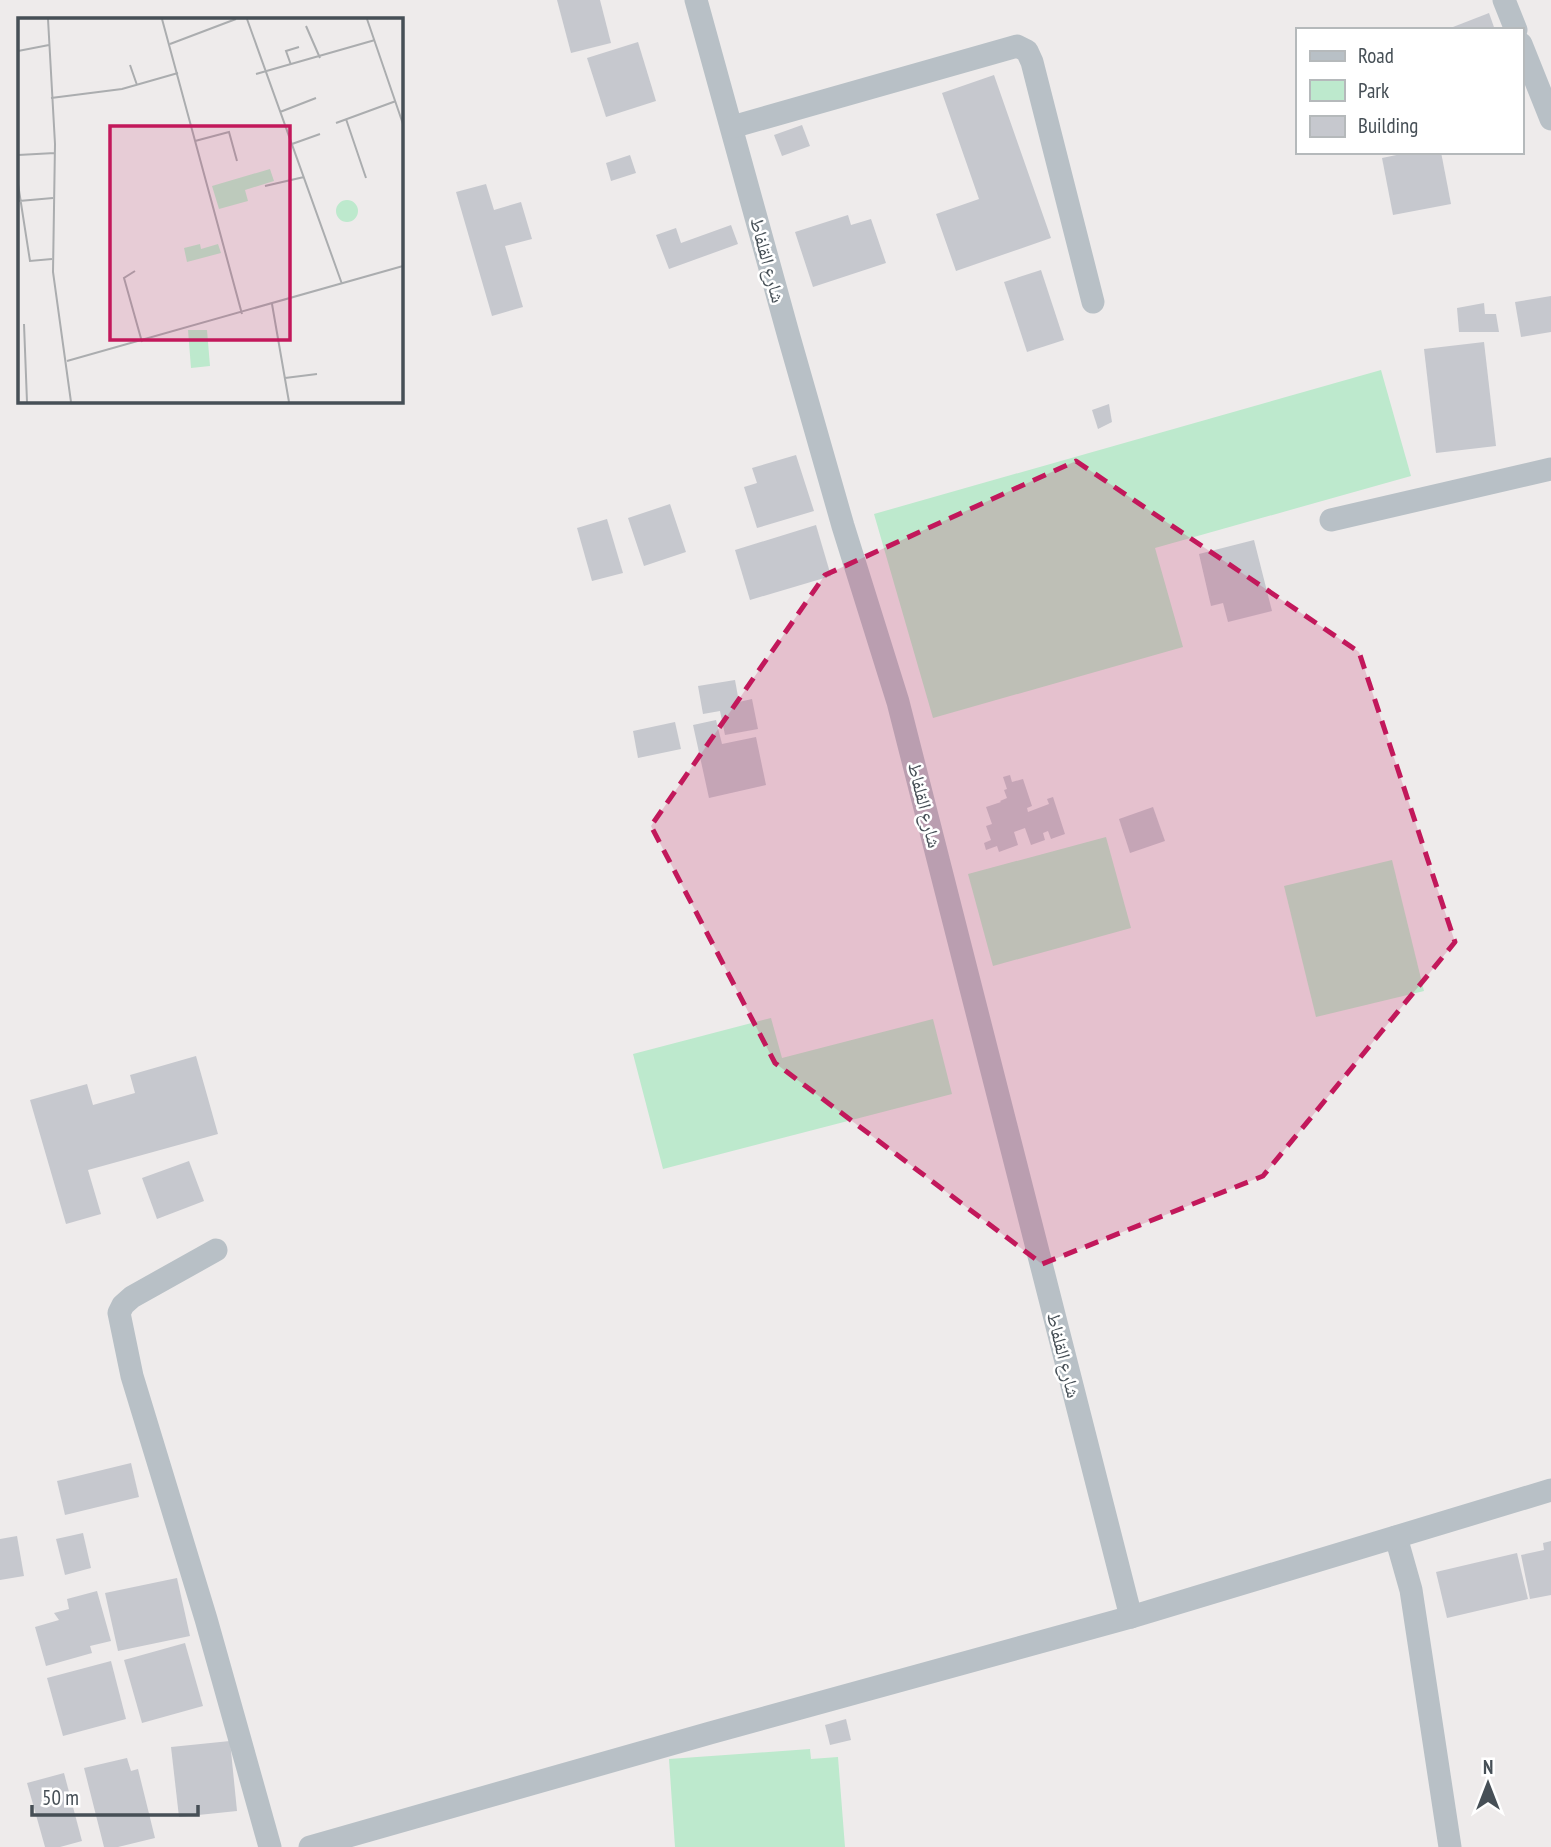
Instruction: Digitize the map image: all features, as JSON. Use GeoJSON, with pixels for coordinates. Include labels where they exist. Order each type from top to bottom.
{"type":"FeatureCollection","features":[{"type":"Feature","properties":{"kind":"street","name":"شارع القلفاط"},"geometry":{"type":"LineString","coordinates":[[696,0],[843,526],[898,702],[1131,1617]]}},
{"type":"Feature","properties":{"kind":"street"},"geometry":{"type":"LineString","coordinates":[[1504,0],[1515,28]]}},
{"type":"Feature","properties":{"kind":"street"},"geometry":{"type":"LineString","coordinates":[[732,127],[1017,46],[1027,51],[1032,62],[1093,302]]}},
{"type":"Feature","properties":{"kind":"street"},"geometry":{"type":"LineString","coordinates":[[1523,51],[1538,107]]}},
{"type":"Feature","properties":{"kind":"street"},"geometry":{"type":"LineString","coordinates":[[1331,520],[1551,469]]}},
{"type":"Feature","properties":{"kind":"street"},"geometry":{"type":"LineString","coordinates":[[216,1250],[132,1297],[123,1305],[120,1313],[132,1376],[206,1619],[270,1847]]}},
{"type":"Feature","properties":{"kind":"street"},"geometry":{"type":"LineString","coordinates":[[310,1847],[697,1736],[1131,1617],[1551,1490]]}},
{"type":"Feature","properties":{"kind":"street"},"geometry":{"type":"LineString","coordinates":[[1395,1537],[1411,1590],[1450,1847]]}},
{"type":"Feature","properties":{"kind":"highlighted area"},"geometry":{"type":"Polygon","coordinates":[[[1076,461],[1359,652],[1455,942],[1263,1176],[1042,1264],[775,1063],[651,826],[825,575],[1076,461]]]}},
{"type":"Feature","properties":{"kind":"green space"},"geometry":{"type":"Polygon","coordinates":[[[1381,370],[1411,476],[1155,548],[1183,647],[933,718],[874,514],[1381,370]]]}},
{"type":"Feature","properties":{"kind":"green space"},"geometry":{"type":"Polygon","coordinates":[[[1106,837],[1131,928],[993,966],[968,874],[1106,837]]]}},
{"type":"Feature","properties":{"kind":"green space"},"geometry":{"type":"Polygon","coordinates":[[[1392,860],[1424,991],[1316,1017],[1284,886],[1392,860]]]}},
{"type":"Feature","properties":{"kind":"green space"},"geometry":{"type":"Polygon","coordinates":[[[771,1018],[782,1058],[933,1019],[952,1094],[663,1169],[633,1054],[771,1018]]]}},
{"type":"Feature","properties":{"kind":"green space"},"geometry":{"type":"Polygon","coordinates":[[[810,1749],[811,1759],[838,1757],[845,1847],[675,1847],[669,1759],[810,1749]]]}},
{"type":"Feature","properties":{"kind":"building"},"geometry":{"type":"Polygon","coordinates":[[[557,0],[600,0],[611,43],[571,53],[557,0]]]}},
{"type":"Feature","properties":{"kind":"building"},"geometry":{"type":"Polygon","coordinates":[[[1489,13],[1494,28],[1454,28],[1489,13]]]}},
{"type":"Feature","properties":{"kind":"building"},"geometry":{"type":"Polygon","coordinates":[[[638,42],[656,101],[606,117],[587,58],[638,42]]]}},
{"type":"Feature","properties":{"kind":"building"},"geometry":{"type":"Polygon","coordinates":[[[994,75],[1051,238],[956,271],[936,214],[979,199],[942,93],[994,75]]]}},
{"type":"Feature","properties":{"kind":"building"},"geometry":{"type":"Polygon","coordinates":[[[802,125],[810,146],[782,156],[774,135],[802,125]]]}},
{"type":"Feature","properties":{"kind":"building"},"geometry":{"type":"Polygon","coordinates":[[[1401,154],[1441,154],[1451,204],[1393,215],[1382,158],[1401,154]]]}},
{"type":"Feature","properties":{"kind":"building"},"geometry":{"type":"Polygon","coordinates":[[[630,155],[636,173],[611,181],[606,163],[630,155]]]}},
{"type":"Feature","properties":{"kind":"building"},"geometry":{"type":"Polygon","coordinates":[[[486,184],[494,210],[521,202],[532,239],[505,246],[523,307],[492,316],[456,192],[486,184]]]}},
{"type":"Feature","properties":{"kind":"building"},"geometry":{"type":"Polygon","coordinates":[[[848,215],[851,225],[871,219],[886,263],[813,287],[795,232],[848,215]]]}},
{"type":"Feature","properties":{"kind":"building"},"geometry":{"type":"Polygon","coordinates":[[[731,225],[738,244],[669,269],[656,235],[676,228],[681,243],[731,225]]]}},
{"type":"Feature","properties":{"kind":"building"},"geometry":{"type":"Polygon","coordinates":[[[1041,270],[1064,340],[1027,352],[1004,282],[1041,270]]]}},
{"type":"Feature","properties":{"kind":"building"},"geometry":{"type":"Polygon","coordinates":[[[1551,296],[1551,332],[1521,337],[1515,302],[1551,296]]]}},
{"type":"Feature","properties":{"kind":"building"},"geometry":{"type":"Polygon","coordinates":[[[1484,303],[1485,314],[1496,314],[1499,332],[1459,332],[1457,308],[1484,303]]]}},
{"type":"Feature","properties":{"kind":"building"},"geometry":{"type":"Polygon","coordinates":[[[1484,342],[1496,446],[1436,453],[1424,349],[1484,342]]]}},
{"type":"Feature","properties":{"kind":"building"},"geometry":{"type":"Polygon","coordinates":[[[1109,404],[1112,422],[1098,429],[1092,410],[1109,404]]]}},
{"type":"Feature","properties":{"kind":"building"},"geometry":{"type":"Polygon","coordinates":[[[796,455],[814,511],[757,528],[744,487],[757,483],[752,468],[796,455]]]}},
{"type":"Feature","properties":{"kind":"building"},"geometry":{"type":"Polygon","coordinates":[[[670,504],[686,552],[644,566],[628,518],[670,504]]]}},
{"type":"Feature","properties":{"kind":"building"},"geometry":{"type":"Polygon","coordinates":[[[607,519],[623,573],[592,581],[577,528],[607,519]]]}},
{"type":"Feature","properties":{"kind":"building"},"geometry":{"type":"Polygon","coordinates":[[[816,525],[831,576],[750,600],[735,550],[816,525]]]}},
{"type":"Feature","properties":{"kind":"building"},"geometry":{"type":"Polygon","coordinates":[[[1254,540],[1272,611],[1228,622],[1223,603],[1211,606],[1199,554],[1254,540]]]}},
{"type":"Feature","properties":{"kind":"building"},"geometry":{"type":"Polygon","coordinates":[[[735,680],[739,702],[752,699],[758,729],[725,735],[720,711],[703,714],[698,686],[735,680]]]}},
{"type":"Feature","properties":{"kind":"building"},"geometry":{"type":"Polygon","coordinates":[[[716,720],[722,744],[756,737],[766,785],[709,798],[693,725],[716,720]]]}},
{"type":"Feature","properties":{"kind":"building"},"geometry":{"type":"Polygon","coordinates":[[[675,722],[681,749],[638,758],[633,731],[675,722]]]}},
{"type":"Feature","properties":{"kind":"building"},"geometry":{"type":"Polygon","coordinates":[[[1010,775],[1012,782],[1023,779],[1032,806],[1027,808],[1028,812],[1049,804],[1047,799],[1053,797],[1065,834],[1051,839],[1048,831],[1043,833],[1045,840],[1031,845],[1025,828],[1014,832],[1018,845],[999,852],[997,846],[986,850],[984,843],[991,840],[986,826],[992,824],[986,807],[1007,798],[1003,777],[1010,775]]]}},
{"type":"Feature","properties":{"kind":"building"},"geometry":{"type":"Polygon","coordinates":[[[1153,807],[1165,841],[1130,853],[1119,819],[1153,807]]]}},
{"type":"Feature","properties":{"kind":"building"},"geometry":{"type":"Polygon","coordinates":[[[196,1056],[218,1134],[88,1170],[101,1214],[66,1224],[30,1100],[87,1084],[93,1105],[135,1093],[130,1075],[196,1056]]]}},
{"type":"Feature","properties":{"kind":"building"},"geometry":{"type":"Polygon","coordinates":[[[189,1161],[204,1201],[157,1219],[142,1178],[189,1161]]]}},
{"type":"Feature","properties":{"kind":"building"},"geometry":{"type":"Polygon","coordinates":[[[131,1463],[139,1497],[65,1515],[57,1481],[131,1463]]]}},
{"type":"Feature","properties":{"kind":"building"},"geometry":{"type":"Polygon","coordinates":[[[83,1533],[91,1568],[65,1575],[56,1539],[83,1533]]]}},
{"type":"Feature","properties":{"kind":"building"},"geometry":{"type":"Polygon","coordinates":[[[17,1536],[24,1576],[0,1580],[0,1539],[17,1536]]]}},
{"type":"Feature","properties":{"kind":"building"},"geometry":{"type":"Polygon","coordinates":[[[1551,1541],[1551,1595],[1530,1599],[1521,1555],[1544,1550],[1543,1543],[1551,1541]]]}},
{"type":"Feature","properties":{"kind":"building"},"geometry":{"type":"Polygon","coordinates":[[[1517,1553],[1528,1599],[1447,1618],[1436,1572],[1517,1553]]]}},
{"type":"Feature","properties":{"kind":"building"},"geometry":{"type":"Polygon","coordinates":[[[177,1578],[190,1636],[118,1651],[105,1593],[177,1578]]]}},
{"type":"Feature","properties":{"kind":"building"},"geometry":{"type":"Polygon","coordinates":[[[97,1591],[111,1641],[90,1646],[92,1653],[46,1666],[35,1627],[59,1620],[54,1613],[69,1609],[67,1599],[97,1591]]]}},
{"type":"Feature","properties":{"kind":"building"},"geometry":{"type":"Polygon","coordinates":[[[185,1643],[203,1706],[142,1723],[124,1660],[185,1643]]]}},
{"type":"Feature","properties":{"kind":"building"},"geometry":{"type":"Polygon","coordinates":[[[111,1661],[126,1719],[63,1736],[47,1678],[111,1661]]]}},
{"type":"Feature","properties":{"kind":"building"},"geometry":{"type":"Polygon","coordinates":[[[846,1719],[851,1740],[830,1745],[825,1725],[846,1719]]]}},
{"type":"Feature","properties":{"kind":"building"},"geometry":{"type":"Polygon","coordinates":[[[230,1741],[237,1811],[179,1817],[171,1747],[230,1741]]]}},
{"type":"Feature","properties":{"kind":"building"},"geometry":{"type":"Polygon","coordinates":[[[127,1758],[131,1771],[138,1769],[155,1838],[118,1847],[104,1847],[84,1768],[127,1758]]]}},
{"type":"Feature","properties":{"kind":"building"},"geometry":{"type":"Polygon","coordinates":[[[64,1773],[82,1841],[60,1847],[45,1847],[27,1783],[64,1773]]]}}]}
